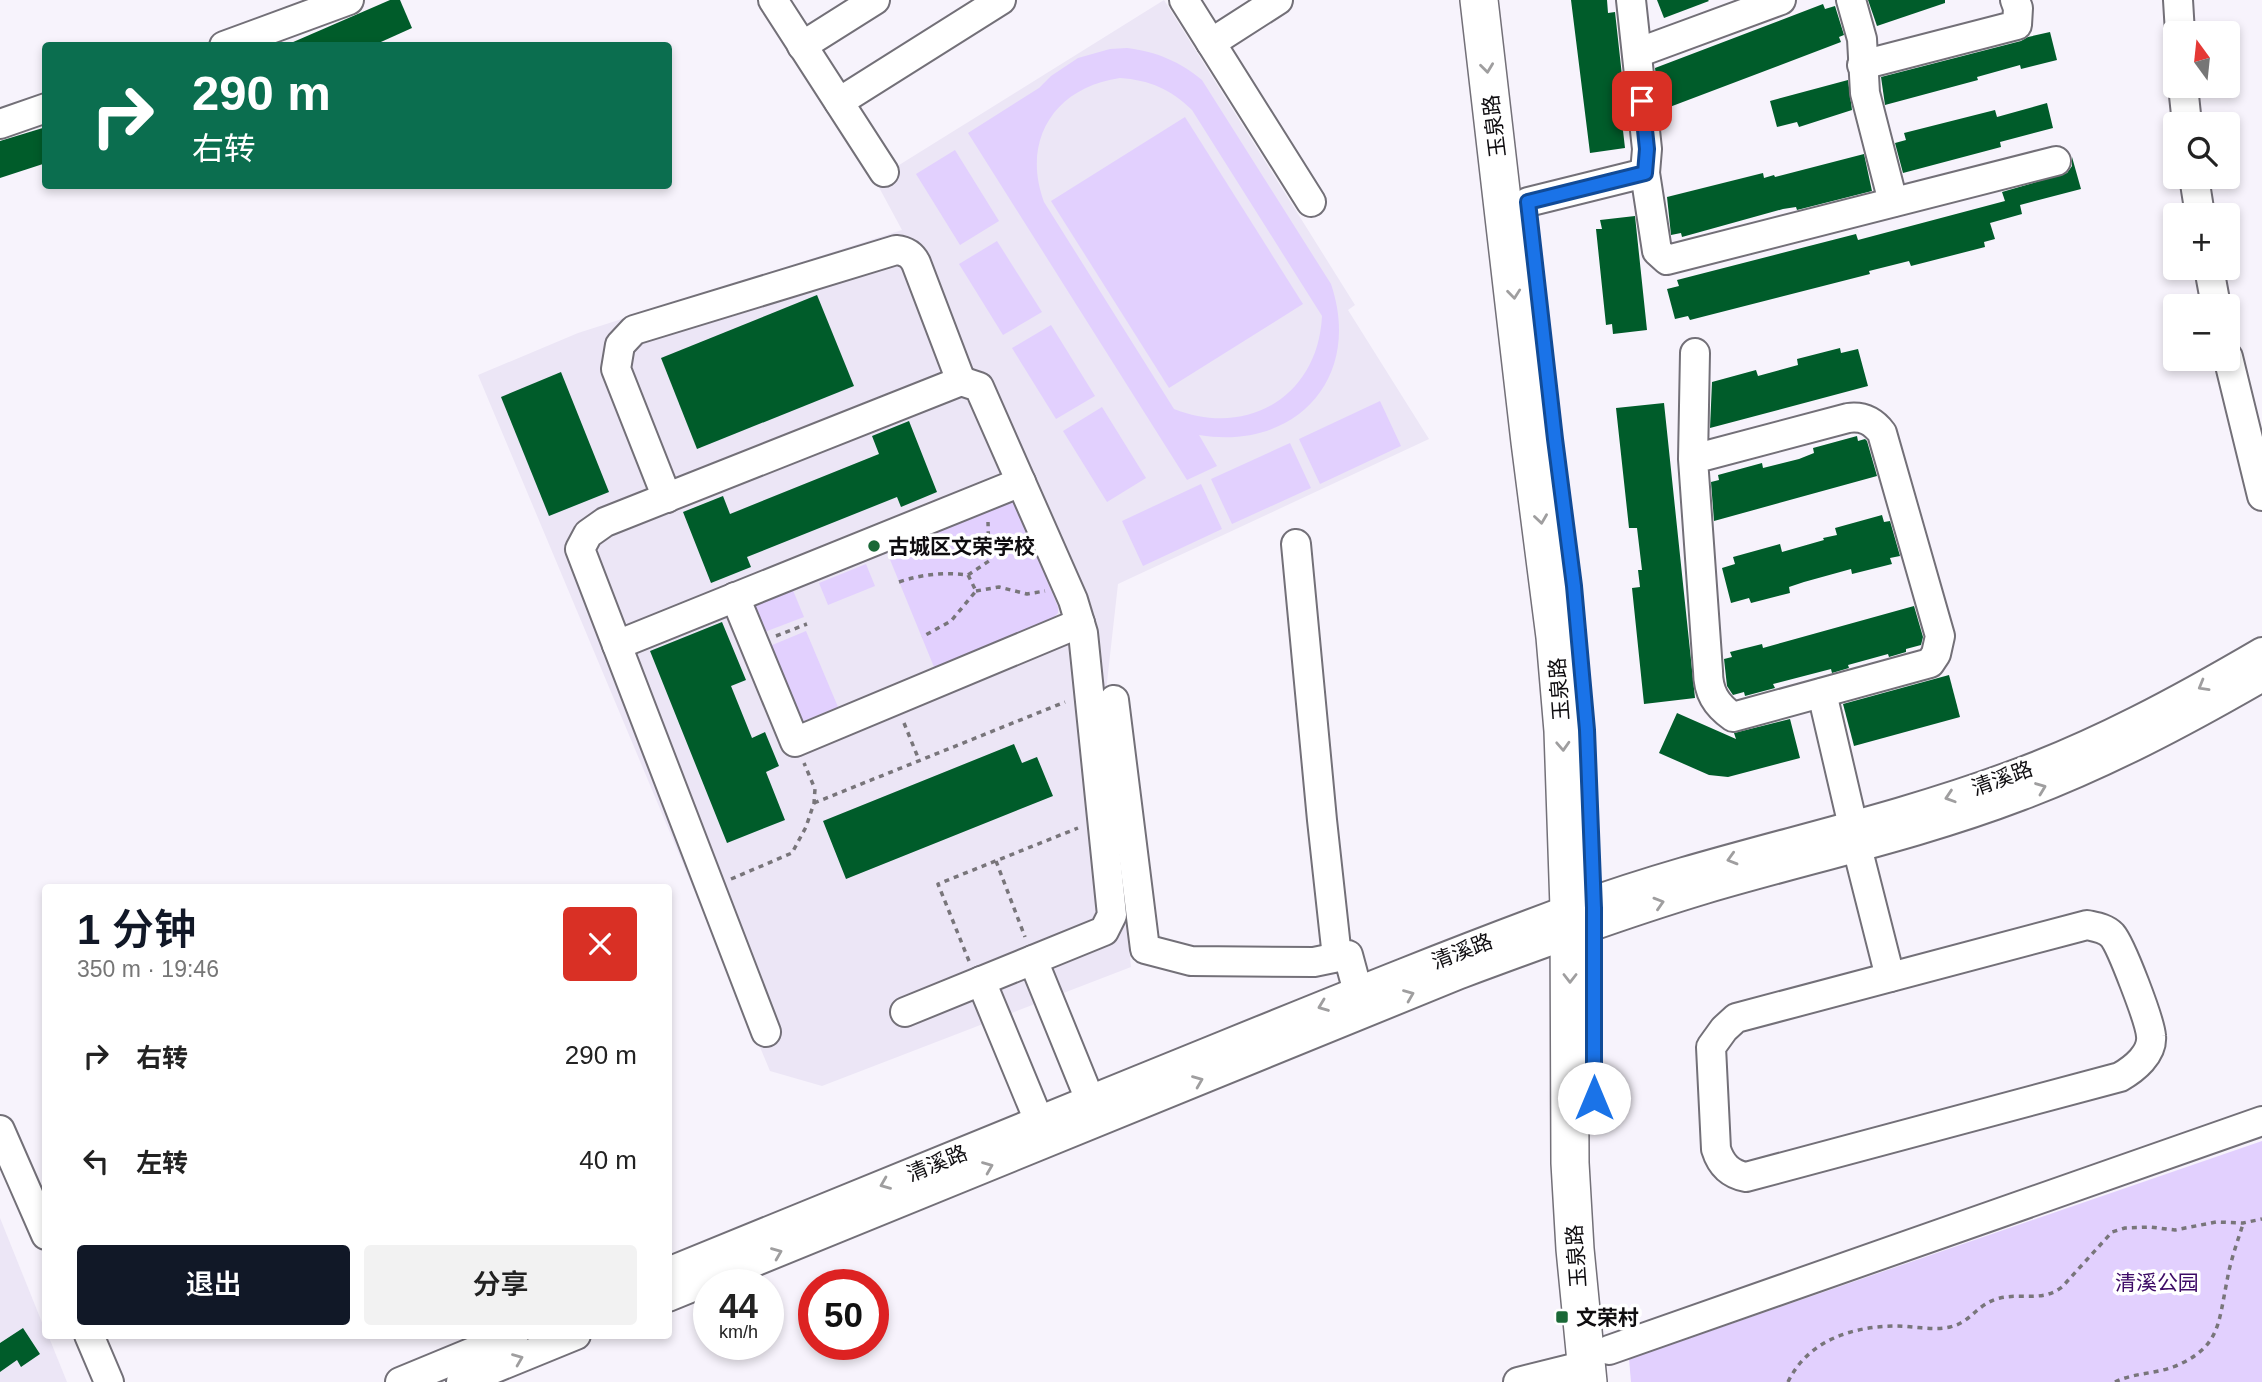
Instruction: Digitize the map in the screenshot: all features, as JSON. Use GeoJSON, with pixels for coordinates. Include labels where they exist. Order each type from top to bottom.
{"type":"FeatureCollection","features":[{"type":"Feature","properties":{"kind":"main road","name":"玉泉路"},"geometry":{"type":"LineString","coordinates":[[1479,0],[1555,637],[1582,917],[1600,1247],[1599,1370]]}},
{"type":"Feature","properties":{"kind":"main road","name":"玉泉路"},"geometry":{"type":"LineString","coordinates":[[1504,0],[1580,635],[1587,730],[1582,917]]}},
{"type":"Feature","properties":{"kind":"street"},"geometry":{"type":"LineString","coordinates":[[235,42],[349,0]]}},
{"type":"Feature","properties":{"kind":"street"},"geometry":{"type":"LineString","coordinates":[[773,0],[884,172]]}},
{"type":"Feature","properties":{"kind":"street"},"geometry":{"type":"LineString","coordinates":[[802,46],[875,0]]}},
{"type":"Feature","properties":{"kind":"street"},"geometry":{"type":"LineString","coordinates":[[839,102],[1001,0]]}},
{"type":"Feature","properties":{"kind":"street"},"geometry":{"type":"LineString","coordinates":[[1184,0],[1311,202]]}},
{"type":"Feature","properties":{"kind":"street"},"geometry":{"type":"LineString","coordinates":[[1211,43],[1278,0]]}},
{"type":"Feature","properties":{"kind":"street"},"geometry":{"type":"LineString","coordinates":[[1631,0],[1647,149],[1645,173],[1657,251],[1667,260],[2056,162]]}},
{"type":"Feature","properties":{"kind":"street"},"geometry":{"type":"LineString","coordinates":[[1637,53],[1781,0]]}},
{"type":"Feature","properties":{"kind":"street"},"geometry":{"type":"LineString","coordinates":[[1851,0],[1862,39],[1865,93],[1893,202]]}},
{"type":"Feature","properties":{"kind":"street"},"geometry":{"type":"LineString","coordinates":[[1862,65],[2017,25],[2018,8],[2015,0]]}},
{"type":"Feature","properties":{"kind":"street"},"geometry":{"type":"LineString","coordinates":[[2178,0],[2179,21]]}},
{"type":"Feature","properties":{"kind":"street"},"geometry":{"type":"LineString","coordinates":[[0,124],[42,109]]}},
{"type":"Feature","properties":{"kind":"street"},"geometry":{"type":"LineString","coordinates":[[1528,202],[1645,173]]}},
{"type":"Feature","properties":{"kind":"street"},"geometry":{"type":"LineString","coordinates":[[667,498],[616,369],[620,345],[634,330],[902,250],[913,257],[961,381]]}},
{"type":"Feature","properties":{"kind":"street"},"geometry":{"type":"LineString","coordinates":[[1693,459],[1848,418],[1868,420],[1882,433],[1938,627],[1939,645],[1930,663],[1733,718],[1716,702],[1708,682],[1693,459],[1695,353]]}},
{"type":"Feature","properties":{"kind":"street"},"geometry":{"type":"LineString","coordinates":[[2232,371],[2262,496]]}},
{"type":"Feature","properties":{"kind":"street"},"geometry":{"type":"LineString","coordinates":[[766,1032],[580,549],[588,534],[596,527],[961,381],[979,387],[1066,584],[1080,623],[1102,696],[1145,949],[1191,961],[1314,962],[1348,955],[1358,992]]}},
{"type":"Feature","properties":{"kind":"street"},"geometry":{"type":"LineString","coordinates":[[617,645],[1021,482]]}},
{"type":"Feature","properties":{"kind":"street"},"geometry":{"type":"LineString","coordinates":[[1296,544],[1337,957]]}},
{"type":"Feature","properties":{"kind":"street"},"geometry":{"type":"LineString","coordinates":[[735,597],[795,742],[1080,623]]}},
{"type":"Feature","properties":{"kind":"street","name":"清溪路"},"geometry":{"type":"LineString","coordinates":[[672,1270],[1358,992],[1582,917],[1696,892],[1855,836],[2053,759],[2148,716],[2262,652]]}},
{"type":"Feature","properties":{"kind":"street","name":"清溪路"},"geometry":{"type":"LineString","coordinates":[[1855,836],[1973,813],[2062,780],[2147,741],[2262,677]]}},
{"type":"Feature","properties":{"kind":"street"},"geometry":{"type":"LineString","coordinates":[[1822,693],[1890,977]]}},
{"type":"Feature","properties":{"kind":"street"},"geometry":{"type":"LineString","coordinates":[[905,1012],[1104,931],[1112,915],[1102,818],[1102,696]]}},
{"type":"Feature","properties":{"kind":"street","name":"清溪路"},"geometry":{"type":"LineString","coordinates":[[672,1295],[1460,974],[1582,917]]}},
{"type":"Feature","properties":{"kind":"street"},"geometry":{"type":"LineString","coordinates":[[2087,925],[2101,928],[2117,942],[2152,1037],[2142,1060],[2120,1077],[1746,1177],[1730,1172],[1718,1158],[1716,1149],[1711,1047],[1724,1029],[1736,1018],[1890,977],[2087,925]]}},
{"type":"Feature","properties":{"kind":"street"},"geometry":{"type":"LineString","coordinates":[[1033,960],[1090,1100]]}},
{"type":"Feature","properties":{"kind":"street"},"geometry":{"type":"LineString","coordinates":[[980,982],[1039,1121]]}},
{"type":"Feature","properties":{"kind":"street"},"geometry":{"type":"LineString","coordinates":[[1518,1382],[1599,1370],[2262,1121]]}},
{"type":"Feature","properties":{"kind":"street"},"geometry":{"type":"LineString","coordinates":[[0,1130],[42,1227]]}},
{"type":"Feature","properties":{"kind":"street"},"geometry":{"type":"LineString","coordinates":[[91,1339],[109,1382]]}},
{"type":"Feature","properties":{"kind":"street"},"geometry":{"type":"LineString","coordinates":[[400,1382],[504,1339]]}},
{"type":"Feature","properties":{"kind":"street"},"geometry":{"type":"LineString","coordinates":[[461,1382],[566,1339]]}},
{"type":"Feature","properties":{"kind":"path"},"geometry":{"type":"LineString","coordinates":[[899,582],[930,574],[968,575],[989,561],[988,520],[981,499]]}},
{"type":"Feature","properties":{"kind":"path"},"geometry":{"type":"LineString","coordinates":[[968,575],[976,591]]}},
{"type":"Feature","properties":{"kind":"path"},"geometry":{"type":"LineString","coordinates":[[922,637],[951,621],[976,591],[999,587],[1027,594],[1066,584]]}},
{"type":"Feature","properties":{"kind":"path"},"geometry":{"type":"LineString","coordinates":[[755,645],[807,624]]}},
{"type":"Feature","properties":{"kind":"path"},"geometry":{"type":"LineString","coordinates":[[814,803],[1102,696]]}},
{"type":"Feature","properties":{"kind":"path"},"geometry":{"type":"LineString","coordinates":[[710,888],[792,853],[806,827],[814,803],[815,789],[795,742]]}},
{"type":"Feature","properties":{"kind":"path"},"geometry":{"type":"LineString","coordinates":[[980,982],[938,884],[1102,818]]}},
{"type":"Feature","properties":{"kind":"path"},"geometry":{"type":"LineString","coordinates":[[996,861],[1033,960]]}},
{"type":"Feature","properties":{"kind":"path"},"geometry":{"type":"LineString","coordinates":[[1788,1382],[1801,1360],[1811,1350],[1840,1335],[1870,1327],[1948,1328],[1965,1323],[1977,1308],[1992,1300],[2053,1294],[2112,1232],[2125,1228],[2150,1227],[2175,1230],[2216,1222],[2243,1223],[2262,1219]]}},
{"type":"Feature","properties":{"kind":"path"},"geometry":{"type":"LineString","coordinates":[[2115,1382],[2172,1367],[2189,1359],[2213,1339],[2221,1317],[2227,1281],[2243,1223]]}},
{"type":"Feature","properties":{"kind":"shaded area","name":"古城区文荣学校"},"geometry":{"type":"Polygon","coordinates":[[[1164,0],[1355,305],[1348,310],[1429,439],[1118,584],[1105,700],[1131,967],[822,1086],[770,1071],[478,375],[578,333],[902,230],[875,180],[1164,0]]]}},
{"type":"Feature","properties":{"kind":"shaded area"},"geometry":{"type":"Polygon","coordinates":[[[0,1218],[42,1323],[42,1339],[50,1339],[67,1382],[0,1382],[0,1218]]]}},
{"type":"Feature","properties":{"kind":"green space"},"geometry":{"type":"Polygon","coordinates":[[[1127,48],[1158,55],[1202,80],[1331,284],[1338,318],[1337,350],[1329,378],[1313,401],[1291,419],[1265,432],[1234,437],[1199,435],[1217,466],[1187,480],[968,133],[1039,88],[1051,76],[1078,58],[1110,49],[1127,48]],[[1120,78],[1097,83],[1077,92],[1061,105],[1049,120],[1041,138],[1037,158],[1038,179],[1044,202],[1174,409],[1201,417],[1227,418],[1252,414],[1274,404],[1293,389],[1307,369],[1317,344],[1322,316],[1192,110],[1168,91],[1120,78]]]}},
{"type":"Feature","properties":{"kind":"green space"},"geometry":{"type":"Polygon","coordinates":[[[1185,117],[1303,304],[1169,388],[1051,201],[1185,117]]]}},
{"type":"Feature","properties":{"kind":"green space"},"geometry":{"type":"Polygon","coordinates":[[[955,150],[999,221],[960,245],[916,174],[955,150]]]}},
{"type":"Feature","properties":{"kind":"green space"},"geometry":{"type":"Polygon","coordinates":[[[997,241],[1042,312],[1003,335],[959,264],[997,241]]]}},
{"type":"Feature","properties":{"kind":"green space"},"geometry":{"type":"Polygon","coordinates":[[[1051,325],[1095,396],[1056,419],[1012,348],[1051,325]]]}},
{"type":"Feature","properties":{"kind":"green space"},"geometry":{"type":"Polygon","coordinates":[[[1380,401],[1401,446],[1320,484],[1299,439],[1380,401]]]}},
{"type":"Feature","properties":{"kind":"green space"},"geometry":{"type":"Polygon","coordinates":[[[1102,407],[1146,478],[1107,502],[1063,431],[1102,407]]]}},
{"type":"Feature","properties":{"kind":"green space"},"geometry":{"type":"Polygon","coordinates":[[[1290,443],[1311,488],[1232,524],[1211,479],[1290,443]]]}},
{"type":"Feature","properties":{"kind":"green space"},"geometry":{"type":"Polygon","coordinates":[[[1201,484],[1222,529],[1143,566],[1122,521],[1201,484]]]}},
{"type":"Feature","properties":{"kind":"green space"},"geometry":{"type":"Polygon","coordinates":[[[1009,498],[1015,502],[1058,607],[1058,613],[1052,619],[934,667],[884,545],[1009,498]]]}},
{"type":"Feature","properties":{"kind":"green space"},"geometry":{"type":"Polygon","coordinates":[[[866,564],[875,586],[828,605],[819,583],[866,564]]]}},
{"type":"Feature","properties":{"kind":"green space"},"geometry":{"type":"Polygon","coordinates":[[[790,583],[804,617],[757,635],[743,602],[790,583]]]}},
{"type":"Feature","properties":{"kind":"green space"},"geometry":{"type":"Polygon","coordinates":[[[806,631],[838,707],[796,724],[765,648],[806,631]]]}},
{"type":"Feature","properties":{"kind":"green space","name":"清溪公园"},"geometry":{"type":"Polygon","coordinates":[[[2262,1141],[2262,1382],[1631,1382],[1629,1359],[2262,1141]]]}},
{"type":"Feature","properties":{"kind":"building"},"geometry":{"type":"Polygon","coordinates":[[[390,0],[400,0],[412,28],[381,42],[293,42],[390,0]]]}},
{"type":"Feature","properties":{"kind":"building"},"geometry":{"type":"Polygon","coordinates":[[[1571,0],[1607,0],[1608,13],[1615,12],[1626,112],[1621,113],[1625,148],[1590,153],[1571,0]]]}},
{"type":"Feature","properties":{"kind":"building"},"geometry":{"type":"Polygon","coordinates":[[[1657,0],[1708,0],[1709,1],[1664,18],[1657,0]]]}},
{"type":"Feature","properties":{"kind":"building"},"geometry":{"type":"Polygon","coordinates":[[[1868,0],[1945,0],[1945,3],[1877,26],[1868,0]]]}},
{"type":"Feature","properties":{"kind":"building"},"geometry":{"type":"Polygon","coordinates":[[[1823,4],[1825,9],[1835,6],[1844,35],[1839,37],[1841,42],[1667,108],[1665,103],[1659,105],[1655,68],[1823,4]]]}},
{"type":"Feature","properties":{"kind":"building"},"geometry":{"type":"Polygon","coordinates":[[[2050,32],[2057,60],[2021,69],[2020,65],[1977,77],[1978,80],[1885,105],[1881,77],[2050,32]]]}},
{"type":"Feature","properties":{"kind":"building"},"geometry":{"type":"Polygon","coordinates":[[[1848,80],[1852,110],[1799,127],[1797,122],[1777,127],[1770,101],[1848,80]]]}},
{"type":"Feature","properties":{"kind":"building"},"geometry":{"type":"Polygon","coordinates":[[[2047,103],[2053,128],[2000,142],[2001,147],[1903,173],[1895,143],[1906,140],[1904,133],[1995,110],[1997,117],[2047,103]]]}},
{"type":"Feature","properties":{"kind":"building"},"geometry":{"type":"Polygon","coordinates":[[[42,128],[42,164],[0,178],[0,141],[42,128]]]}},
{"type":"Feature","properties":{"kind":"building"},"geometry":{"type":"Polygon","coordinates":[[[1864,154],[1872,191],[1797,210],[1796,207],[1783,209],[1682,237],[1681,233],[1671,235],[1667,197],[1763,173],[1764,178],[1775,177],[1864,154]]]}},
{"type":"Feature","properties":{"kind":"building"},"geometry":{"type":"Polygon","coordinates":[[[2072,157],[2081,189],[2020,205],[2022,214],[1990,223],[1995,239],[1984,242],[1985,247],[1911,266],[1909,261],[1869,271],[1870,274],[1690,320],[1688,316],[1675,319],[1667,289],[1679,286],[1677,280],[1856,234],[1858,240],[2005,201],[2002,192],[2067,173],[2072,166],[2072,157]]]}},
{"type":"Feature","properties":{"kind":"building"},"geometry":{"type":"Polygon","coordinates":[[[1635,216],[1647,330],[1613,334],[1612,324],[1606,325],[1596,229],[1602,229],[1600,220],[1635,216]]]}},
{"type":"Feature","properties":{"kind":"building"},"geometry":{"type":"Polygon","coordinates":[[[817,295],[854,386],[697,449],[661,358],[817,295]]]}},
{"type":"Feature","properties":{"kind":"building"},"geometry":{"type":"Polygon","coordinates":[[[1840,348],[1841,353],[1858,349],[1868,386],[1710,428],[1712,382],[1756,370],[1758,376],[1798,365],[1797,359],[1840,348]]]}},
{"type":"Feature","properties":{"kind":"building"},"geometry":{"type":"Polygon","coordinates":[[[561,372],[609,492],[549,516],[501,397],[561,372]]]}},
{"type":"Feature","properties":{"kind":"building"},"geometry":{"type":"Polygon","coordinates":[[[1664,403],[1695,698],[1644,704],[1632,588],[1640,587],[1638,570],[1642,570],[1637,528],[1629,528],[1616,408],[1664,403]]]}},
{"type":"Feature","properties":{"kind":"building"},"geometry":{"type":"Polygon","coordinates":[[[909,421],[937,492],[901,507],[897,497],[747,557],[751,567],[711,583],[683,512],[723,496],[730,514],[879,454],[872,436],[909,421]]]}},
{"type":"Feature","properties":{"kind":"building"},"geometry":{"type":"Polygon","coordinates":[[[1857,436],[1858,441],[1867,441],[1877,476],[1714,521],[1711,482],[1719,480],[1718,475],[1762,463],[1763,468],[1799,459],[1814,453],[1813,448],[1857,436]]]}},
{"type":"Feature","properties":{"kind":"building"},"geometry":{"type":"Polygon","coordinates":[[[1882,515],[1884,522],[1890,521],[1900,556],[1890,558],[1892,564],[1852,574],[1851,569],[1789,587],[1790,593],[1751,603],[1749,598],[1731,603],[1722,568],[1735,564],[1733,557],[1780,544],[1782,552],[1837,535],[1835,528],[1882,515]]]}},
{"type":"Feature","properties":{"kind":"building"},"geometry":{"type":"Polygon","coordinates":[[[1914,606],[1923,637],[1921,645],[1906,649],[1906,652],[1848,665],[1849,668],[1832,673],[1831,669],[1773,684],[1775,688],[1745,696],[1744,692],[1733,695],[1727,686],[1724,659],[1732,657],[1730,652],[1762,644],[1763,648],[1914,606]]]}},
{"type":"Feature","properties":{"kind":"building"},"geometry":{"type":"Polygon","coordinates":[[[722,622],[746,680],[731,686],[752,738],[765,732],[779,766],[766,772],[785,820],[727,843],[650,651],[722,622]]]}},
{"type":"Feature","properties":{"kind":"building"},"geometry":{"type":"Polygon","coordinates":[[[1949,675],[1960,717],[1854,746],[1843,704],[1949,675]]]}},
{"type":"Feature","properties":{"kind":"building"},"geometry":{"type":"Polygon","coordinates":[[[1677,713],[1736,739],[1734,733],[1790,719],[1800,758],[1728,777],[1709,775],[1659,753],[1677,713]]]}},
{"type":"Feature","properties":{"kind":"building"},"geometry":{"type":"Polygon","coordinates":[[[1014,744],[1022,763],[1037,757],[1053,796],[846,879],[823,821],[1014,744]]]}},
{"type":"Feature","properties":{"kind":"building"},"geometry":{"type":"Polygon","coordinates":[[[23,1328],[40,1354],[21,1367],[17,1360],[0,1372],[0,1343],[23,1328]]]}},
{"type":"Feature","properties":{"kind":"place","name":"古城区文荣学校"},"geometry":{"type":"Point","coordinates":[874,546]}},
{"type":"Feature","properties":{"kind":"place","name":"文荣村"},"geometry":{"type":"Point","coordinates":[1562,1317]}},
{"type":"Feature","properties":{"kind":"route"},"geometry":{"type":"LineString","coordinates":[[1594,1098],[1594,908],[1587,730],[1580,635],[1528,202],[1645,173],[1647,149],[1642,101]]}}]}
